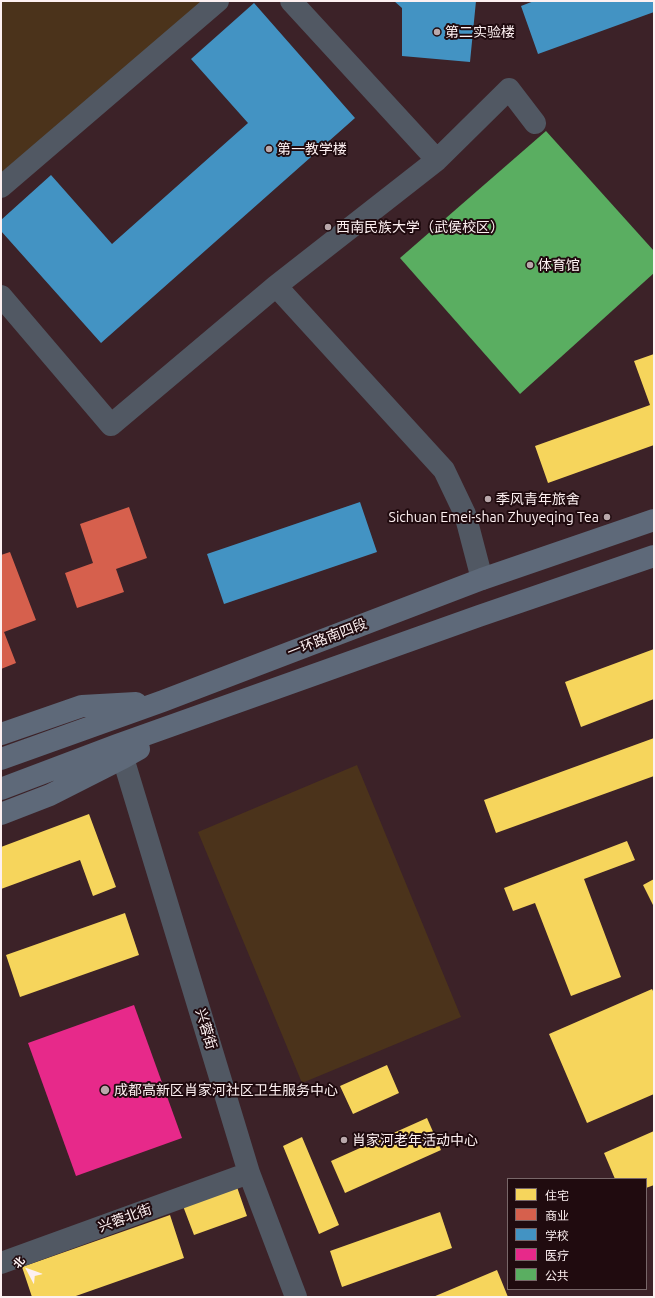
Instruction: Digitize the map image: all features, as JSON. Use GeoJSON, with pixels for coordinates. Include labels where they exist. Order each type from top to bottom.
{"type":"FeatureCollection","features":[{"type":"Feature","properties":{"kind":"main road","name":"一环路南四段"},"geometry":{"type":"LineString","coordinates":[[1,759],[163,701],[482,579],[654,520]]}},
{"type":"Feature","properties":{"kind":"main road"},"geometry":{"type":"LineString","coordinates":[[1,789],[479,616],[654,556]]}},
{"type":"Feature","properties":{"kind":"main road"},"geometry":{"type":"LineString","coordinates":[[1,734],[82,706],[163,701]]}},
{"type":"Feature","properties":{"kind":"main road"},"geometry":{"type":"LineString","coordinates":[[1,814],[50,795],[123,758],[181,723]]}},
{"type":"Feature","properties":{"kind":"street"},"geometry":{"type":"LineString","coordinates":[[1,187],[218,1]]}},
{"type":"Feature","properties":{"kind":"street"},"geometry":{"type":"LineString","coordinates":[[291,1],[437,160]]}},
{"type":"Feature","properties":{"kind":"street"},"geometry":{"type":"LineString","coordinates":[[1,296],[111,425],[276,286],[437,160],[510,89],[535,123]]}},
{"type":"Feature","properties":{"kind":"street"},"geometry":{"type":"LineString","coordinates":[[276,286],[444,470],[465,514],[482,579]]}},
{"type":"Feature","properties":{"kind":"street","name":"兴蓉街"},"geometry":{"type":"LineString","coordinates":[[123,758],[249,1173],[296,1297]]}},
{"type":"Feature","properties":{"kind":"street","name":"兴蓉北街"},"geometry":{"type":"LineString","coordinates":[[1,1263],[249,1173]]}},
{"type":"Feature","properties":{"kind":"shaded area"},"geometry":{"type":"Polygon","coordinates":[[[1,1],[218,1],[1,187],[1,1]]]}},
{"type":"Feature","properties":{"kind":"shaded area"},"geometry":{"type":"Polygon","coordinates":[[[357,765],[461,1017],[302,1083],[198,832],[357,765]]]}},
{"type":"Feature","properties":{"kind":"building: 住宅"},"geometry":{"type":"Polygon","coordinates":[[[654,354],[654,445],[548,483],[535,446],[650,405],[634,361],[654,354]]]}},
{"type":"Feature","properties":{"kind":"building: 住宅"},"geometry":{"type":"Polygon","coordinates":[[[654,649],[654,699],[581,727],[565,682],[654,649]]]}},
{"type":"Feature","properties":{"kind":"building: 住宅"},"geometry":{"type":"Polygon","coordinates":[[[654,738],[654,776],[496,833],[484,800],[654,738]]]}},
{"type":"Feature","properties":{"kind":"building: 住宅"},"geometry":{"type":"Polygon","coordinates":[[[89,814],[116,887],[93,896],[80,860],[1,889],[1,847],[89,814]]]}},
{"type":"Feature","properties":{"kind":"building: 住宅"},"geometry":{"type":"Polygon","coordinates":[[[627,841],[635,860],[584,879],[621,977],[571,996],[535,903],[513,911],[504,888],[627,841]]]}},
{"type":"Feature","properties":{"kind":"building: 住宅"},"geometry":{"type":"Polygon","coordinates":[[[654,879],[654,907],[643,885],[654,879]]]}},
{"type":"Feature","properties":{"kind":"building: 住宅"},"geometry":{"type":"Polygon","coordinates":[[[125,913],[139,955],[20,997],[6,955],[125,913]]]}},
{"type":"Feature","properties":{"kind":"building: 住宅"},"geometry":{"type":"Polygon","coordinates":[[[652,989],[654,993],[654,1094],[587,1123],[549,1034],[652,989]]]}},
{"type":"Feature","properties":{"kind":"building: 住宅"},"geometry":{"type":"Polygon","coordinates":[[[387,1065],[399,1093],[353,1114],[340,1086],[387,1065]]]}},
{"type":"Feature","properties":{"kind":"building: 住宅"},"geometry":{"type":"Polygon","coordinates":[[[427,1118],[441,1150],[345,1193],[331,1161],[427,1118]]]}},
{"type":"Feature","properties":{"kind":"building: 住宅"},"geometry":{"type":"Polygon","coordinates":[[[654,1131],[654,1185],[647,1188],[647,1178],[615,1178],[604,1153],[654,1131]]]}},
{"type":"Feature","properties":{"kind":"building: 住宅"},"geometry":{"type":"Polygon","coordinates":[[[302,1137],[339,1225],[319,1234],[283,1146],[302,1137]]]}},
{"type":"Feature","properties":{"kind":"building: 住宅"},"geometry":{"type":"Polygon","coordinates":[[[237,1187],[247,1216],[194,1235],[183,1206],[237,1187]]]}},
{"type":"Feature","properties":{"kind":"building: 住宅"},"geometry":{"type":"Polygon","coordinates":[[[440,1212],[452,1248],[342,1287],[330,1251],[440,1212]]]}},
{"type":"Feature","properties":{"kind":"building: 住宅"},"geometry":{"type":"Polygon","coordinates":[[[170,1215],[184,1258],[73,1297],[32,1297],[22,1267],[170,1215]]]}},
{"type":"Feature","properties":{"kind":"building: 住宅"},"geometry":{"type":"Polygon","coordinates":[[[497,1270],[508,1297],[433,1297],[497,1270]]]}},
{"type":"Feature","properties":{"kind":"building: 商业"},"geometry":{"type":"Polygon","coordinates":[[[129,507],[147,558],[116,569],[124,592],[77,608],[65,573],[93,563],[80,524],[129,507]]]}},
{"type":"Feature","properties":{"kind":"building: 商业"},"geometry":{"type":"Polygon","coordinates":[[[10,552],[36,620],[4,632],[16,663],[1,669],[1,555],[10,552]]]}},
{"type":"Feature","properties":{"kind":"building: 学校","name":"第二实验楼"},"geometry":{"type":"Polygon","coordinates":[[[394,1],[476,1],[470,62],[402,56],[402,8],[394,1]]]}},
{"type":"Feature","properties":{"kind":"building: 学校"},"geometry":{"type":"Polygon","coordinates":[[[534,1],[654,1],[654,12],[538,54],[521,6],[534,1]]]}},
{"type":"Feature","properties":{"kind":"building: 学校","name":"第一教学楼"},"geometry":{"type":"Polygon","coordinates":[[[254,3],[355,118],[101,343],[1,231],[1,220],[51,175],[112,244],[248,123],[191,59],[254,3]]]}},
{"type":"Feature","properties":{"kind":"building: 学校"},"geometry":{"type":"Polygon","coordinates":[[[360,502],[377,552],[224,604],[207,554],[360,502]]]}},
{"type":"Feature","properties":{"kind":"building: 医疗","name":"成都高新区肖家河社区卫生服务中心"},"geometry":{"type":"Polygon","coordinates":[[[134,1005],[182,1138],[76,1176],[28,1043],[134,1005]]]}},
{"type":"Feature","properties":{"kind":"building: 公共","name":"体育馆"},"geometry":{"type":"Polygon","coordinates":[[[546,131],[654,251],[654,273],[520,394],[400,258],[546,131]]]}},
{"type":"Feature","properties":{"kind":"place","name":"第二实验楼"},"geometry":{"type":"Point","coordinates":[437,32]}},
{"type":"Feature","properties":{"kind":"place","name":"第一教学楼"},"geometry":{"type":"Point","coordinates":[269,149]}},
{"type":"Feature","properties":{"kind":"place","name":"西南民族大学（武侯校区）"},"geometry":{"type":"Point","coordinates":[328,227]}},
{"type":"Feature","properties":{"kind":"place","name":"体育馆"},"geometry":{"type":"Point","coordinates":[530,265]}},
{"type":"Feature","properties":{"kind":"place","name":"季风青年旅舍"},"geometry":{"type":"Point","coordinates":[488,499]}},
{"type":"Feature","properties":{"kind":"place","name":"Sichuan Emei-shan Zhuyeqing Tea"},"geometry":{"type":"Point","coordinates":[607,517]}},
{"type":"Feature","properties":{"kind":"place","name":"成都高新区肖家河社区卫生服务中心"},"geometry":{"type":"Point","coordinates":[105,1090]}},
{"type":"Feature","properties":{"kind":"place","name":"肖家河老年活动中心"},"geometry":{"type":"Point","coordinates":[344,1140]}}]}
